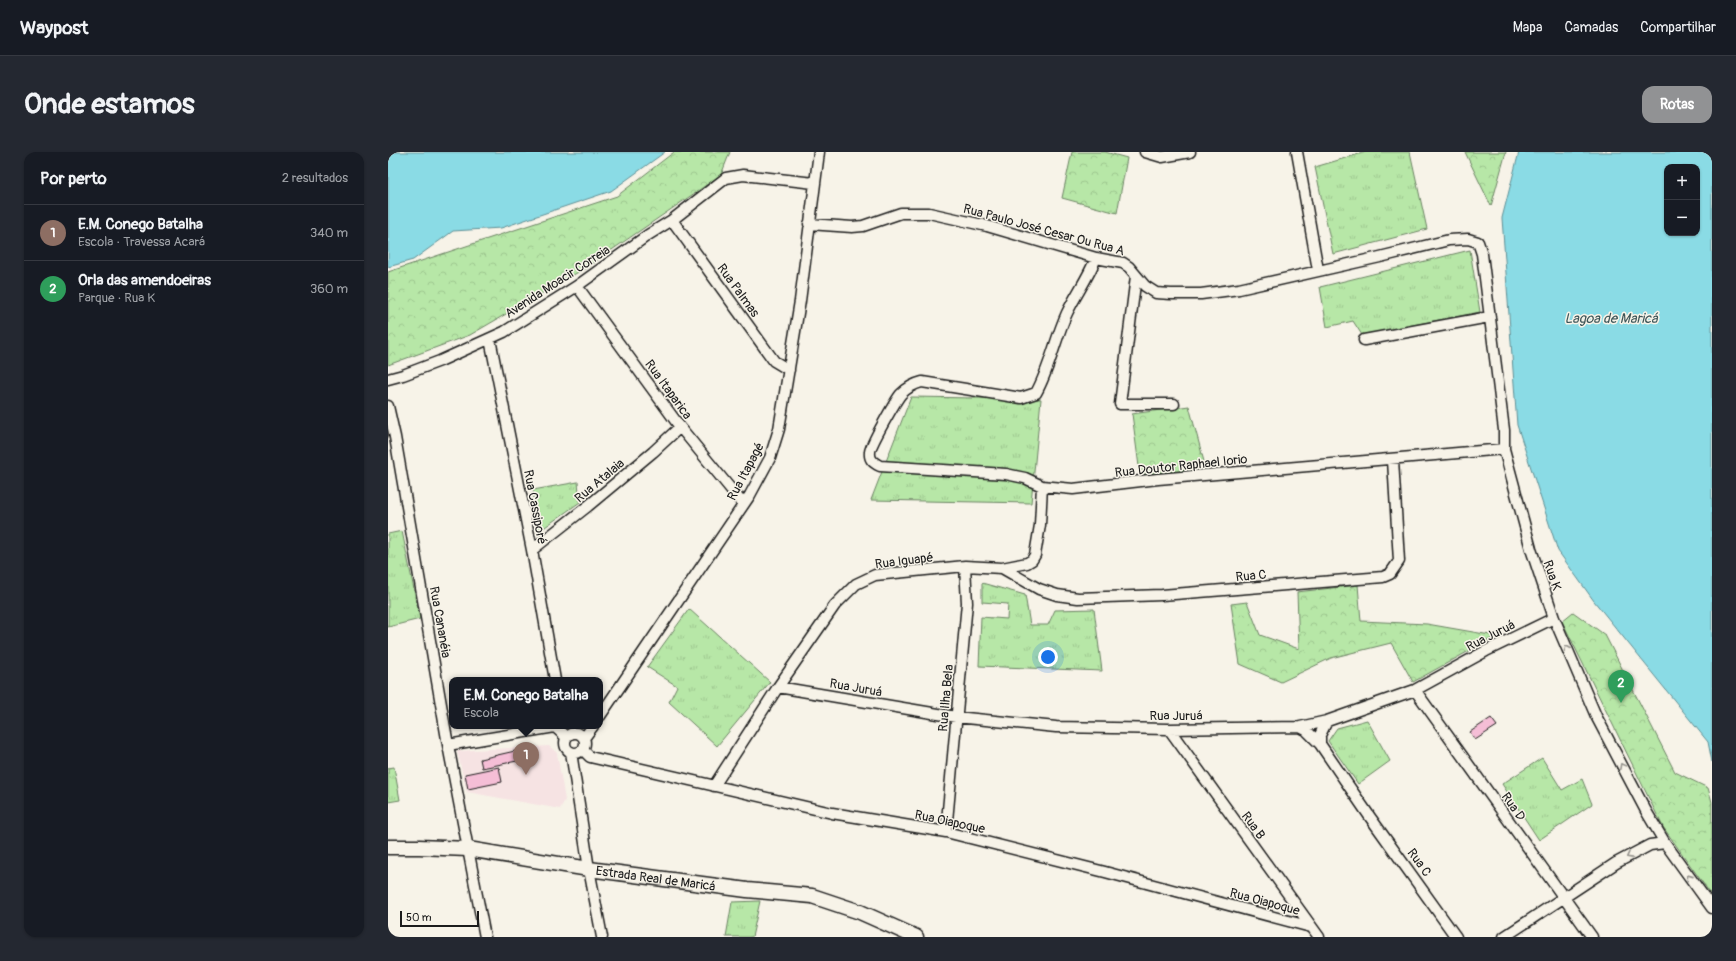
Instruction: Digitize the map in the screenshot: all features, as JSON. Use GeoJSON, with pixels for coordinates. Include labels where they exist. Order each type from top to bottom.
{"type":"FeatureCollection","features":[{"type":"Feature","properties":{"kind":"main road","name":"Estrada Real de Maricá"},"geometry":{"type":"LineString","coordinates":[[388,848],[419,847],[468,849],[589,869],[747,890],[812,896],[860,912],[913,936]]}},
{"type":"Feature","properties":{"kind":"street","name":"Rua Itapagé"},"geometry":{"type":"LineString","coordinates":[[603,712],[750,495],[770,458],[779,429],[789,370],[819,152]]}},
{"type":"Feature","properties":{"kind":"street"},"geometry":{"type":"LineString","coordinates":[[1145,152],[1161,154],[1190,152]]}},
{"type":"Feature","properties":{"kind":"street"},"geometry":{"type":"LineString","coordinates":[[1297,152],[1318,270]]}},
{"type":"Feature","properties":{"kind":"street","name":"Avenida Moacir Correia"},"geometry":{"type":"LineString","coordinates":[[388,379],[403,375],[490,339],[577,286],[648,235],[672,220],[726,178],[743,175],[814,183]]}},
{"type":"Feature","properties":{"kind":"street","name":"Rua Paulo José Cesar Ou Rua A"},"geometry":{"type":"LineString","coordinates":[[809,224],[858,227],[901,213],[929,213],[987,226],[1096,258],[1123,263],[1145,286],[1156,293],[1201,294],[1239,288],[1449,240]]}},
{"type":"Feature","properties":{"kind":"street","name":"Rua Palmas"},"geometry":{"type":"LineString","coordinates":[[672,220],[774,361],[789,370]]}},
{"type":"Feature","properties":{"kind":"street","name":"Rua K"},"geometry":{"type":"LineString","coordinates":[[1449,240],[1468,238],[1478,242],[1482,254],[1504,430],[1504,449],[1531,549],[1554,618],[1596,716],[1646,810],[1665,843],[1712,908]]}},
{"type":"Feature","properties":{"kind":"street","name":"Rua Doutor Raphael Iorio"},"geometry":{"type":"LineString","coordinates":[[1096,258],[1088,277],[1067,313],[1043,379],[1036,393],[1021,398],[922,382],[912,385],[900,395],[871,447],[871,458],[875,464],[880,466],[1006,474],[1025,478],[1042,486],[1073,489],[1158,479],[1394,460],[1504,449]]}},
{"type":"Feature","properties":{"kind":"street"},"geometry":{"type":"LineString","coordinates":[[1136,276],[1120,404],[1174,404]]}},
{"type":"Feature","properties":{"kind":"street","name":"Rua Itaparica"},"geometry":{"type":"LineString","coordinates":[[577,286],[680,427],[743,504]]}},
{"type":"Feature","properties":{"kind":"street"},"geometry":{"type":"LineString","coordinates":[[1364,340],[1489,317]]}},
{"type":"Feature","properties":{"kind":"street","name":"Rua Cassiporé"},"geometry":{"type":"LineString","coordinates":[[490,339],[532,550],[554,677]]}},
{"type":"Feature","properties":{"kind":"street","name":"Rua Cananéia"},"geometry":{"type":"LineString","coordinates":[[388,406],[395,437],[448,745],[485,937]]}},
{"type":"Feature","properties":{"kind":"street","name":"Rua Atalaia"},"geometry":{"type":"LineString","coordinates":[[532,550],[653,452],[680,427]]}},
{"type":"Feature","properties":{"kind":"street","name":"Rua C"},"geometry":{"type":"LineString","coordinates":[[1002,568],[1039,589],[1057,595],[1078,598],[1162,595],[1383,577],[1390,574],[1399,562],[1394,460]]}},
{"type":"Feature","properties":{"kind":"street","name":"Rua Iguapé"},"geometry":{"type":"LineString","coordinates":[[714,786],[778,687],[835,604],[856,584],[875,575],[965,566],[1002,568],[1026,563],[1032,560],[1035,555],[1040,525],[1042,486]]}},
{"type":"Feature","properties":{"kind":"street","name":"Rua Ilha Bela"},"geometry":{"type":"LineString","coordinates":[[946,832],[967,603],[965,566]]}},
{"type":"Feature","properties":{"kind":"street","name":"Rua Juruá"},"geometry":{"type":"LineString","coordinates":[[778,687],[956,718],[1056,726],[1168,729],[1300,727],[1327,721],[1415,690],[1486,651],[1554,618]]}},
{"type":"Feature","properties":{"kind":"street","name":"Rua D"},"geometry":{"type":"LineString","coordinates":[[1415,690],[1592,937]]}},
{"type":"Feature","properties":{"kind":"street"},"geometry":{"type":"LineString","coordinates":[[1320,744],[1320,735],[1327,721]]}},
{"type":"Feature","properties":{"kind":"street","name":"Rua C"},"geometry":{"type":"LineString","coordinates":[[1300,727],[1312,735],[1320,744],[1456,937]]}},
{"type":"Feature","properties":{"kind":"street"},"geometry":{"type":"LineString","coordinates":[[448,745],[549,729]]}},
{"type":"Feature","properties":{"kind":"street"},"geometry":{"type":"LineString","coordinates":[[584,738],[591,729]]}},
{"type":"Feature","properties":{"kind":"street","name":"Rua B"},"geometry":{"type":"LineString","coordinates":[[1168,729],[1318,937]]}},
{"type":"Feature","properties":{"kind":"street"},"geometry":{"type":"LineString","coordinates":[[566,733],[578,733],[584,738],[585,744],[583,750],[577,753],[571,752],[566,748],[566,733]]}},
{"type":"Feature","properties":{"kind":"street","name":"Rua Oiapoque"},"geometry":{"type":"LineString","coordinates":[[583,750],[590,757],[832,813],[946,832],[1105,872],[1311,927]]}},
{"type":"Feature","properties":{"kind":"street"},"geometry":{"type":"LineString","coordinates":[[571,752],[589,869],[602,937]]}},
{"type":"Feature","properties":{"kind":"street"},"geometry":{"type":"LineString","coordinates":[[1504,937],[1616,863],[1650,845],[1665,843]]}},
{"type":"Feature","properties":{"kind":"shaded area"},"geometry":{"type":"Polygon","coordinates":[[[549,746],[557,753],[565,800],[560,809],[467,792],[457,751],[549,746]]]}},
{"type":"Feature","properties":{"kind":"green space"},"geometry":{"type":"Polygon","coordinates":[[[674,152],[730,152],[721,175],[587,267],[470,335],[388,365],[388,272],[617,196],[674,152]]]}},
{"type":"Feature","properties":{"kind":"green space"},"geometry":{"type":"Polygon","coordinates":[[[1072,152],[1105,152],[1127,158],[1117,213],[1062,198],[1072,152]]]}},
{"type":"Feature","properties":{"kind":"green space"},"geometry":{"type":"Polygon","coordinates":[[[1366,152],[1410,152],[1427,229],[1333,254],[1315,167],[1366,152]]]}},
{"type":"Feature","properties":{"kind":"green space"},"geometry":{"type":"Polygon","coordinates":[[[1465,152],[1506,152],[1491,206],[1465,152]]]}},
{"type":"Feature","properties":{"kind":"green space"},"geometry":{"type":"Polygon","coordinates":[[[1470,250],[1480,312],[1362,335],[1353,321],[1327,327],[1320,287],[1470,250]]]}},
{"type":"Feature","properties":{"kind":"green space"},"geometry":{"type":"Polygon","coordinates":[[[911,397],[1041,399],[1031,503],[871,500],[911,397]]]}},
{"type":"Feature","properties":{"kind":"green space"},"geometry":{"type":"Polygon","coordinates":[[[1189,406],[1206,469],[1140,474],[1132,414],[1189,406]]]}},
{"type":"Feature","properties":{"kind":"green space"},"geometry":{"type":"Polygon","coordinates":[[[578,482],[580,502],[538,532],[533,490],[578,482]]]}},
{"type":"Feature","properties":{"kind":"green space"},"geometry":{"type":"Polygon","coordinates":[[[402,531],[420,619],[388,627],[388,534],[402,531]]]}},
{"type":"Feature","properties":{"kind":"green space"},"geometry":{"type":"Polygon","coordinates":[[[982,583],[1025,595],[1030,625],[1048,625],[1055,610],[1094,609],[1102,671],[979,666],[981,617],[1007,619],[1008,604],[982,602],[982,583]]]}},
{"type":"Feature","properties":{"kind":"green space"},"geometry":{"type":"Polygon","coordinates":[[[1358,585],[1361,621],[1427,624],[1496,636],[1413,682],[1391,643],[1331,658],[1281,682],[1240,664],[1231,604],[1247,602],[1260,635],[1299,649],[1297,592],[1358,585]]]}},
{"type":"Feature","properties":{"kind":"green space"},"geometry":{"type":"Polygon","coordinates":[[[689,609],[770,682],[717,746],[669,702],[677,686],[647,667],[689,609]]]}},
{"type":"Feature","properties":{"kind":"green space"},"geometry":{"type":"Polygon","coordinates":[[[1573,612],[1605,635],[1675,772],[1708,788],[1712,802],[1712,896],[1663,827],[1562,621],[1573,612]]]}},
{"type":"Feature","properties":{"kind":"green space"},"geometry":{"type":"Polygon","coordinates":[[[1367,720],[1390,761],[1358,784],[1328,741],[1337,728],[1367,720]]]}},
{"type":"Feature","properties":{"kind":"green space"},"geometry":{"type":"Polygon","coordinates":[[[1542,758],[1562,790],[1582,779],[1592,804],[1539,840],[1502,784],[1542,758]]]}},
{"type":"Feature","properties":{"kind":"green space"},"geometry":{"type":"Polygon","coordinates":[[[394,767],[400,800],[388,802],[388,768],[394,767]]]}},
{"type":"Feature","properties":{"kind":"green space"},"geometry":{"type":"Polygon","coordinates":[[[760,901],[752,937],[726,937],[732,902],[760,901]]]}},
{"type":"Feature","properties":{"kind":"water"},"geometry":{"type":"Polygon","coordinates":[[[388,152],[665,152],[611,191],[501,228],[453,231],[413,260],[388,267],[388,152]]]}},
{"type":"Feature","properties":{"kind":"water","name":"Lagoa de Maricá"},"geometry":{"type":"Polygon","coordinates":[[[1519,152],[1712,152],[1712,762],[1708,742],[1594,601],[1558,551],[1517,425],[1502,218],[1519,152]]]}},
{"type":"Feature","properties":{"kind":"building"},"geometry":{"type":"Polygon","coordinates":[[[1491,718],[1497,726],[1475,740],[1470,732],[1491,718]]]}},
{"type":"Feature","properties":{"kind":"building"},"geometry":{"type":"Polygon","coordinates":[[[515,751],[517,761],[482,768],[480,759],[515,751]]]}},
{"type":"Feature","properties":{"kind":"building"},"geometry":{"type":"Polygon","coordinates":[[[499,767],[502,782],[468,789],[465,774],[499,767]]]}},
{"type":"Feature","properties":{"kind":"place","name":"Orla das amendoeiras"},"geometry":{"type":"Point","coordinates":[1621,703]}},
{"type":"Feature","properties":{"kind":"place","name":"E.M. Conego Batalha"},"geometry":{"type":"Point","coordinates":[526,775]}}]}
